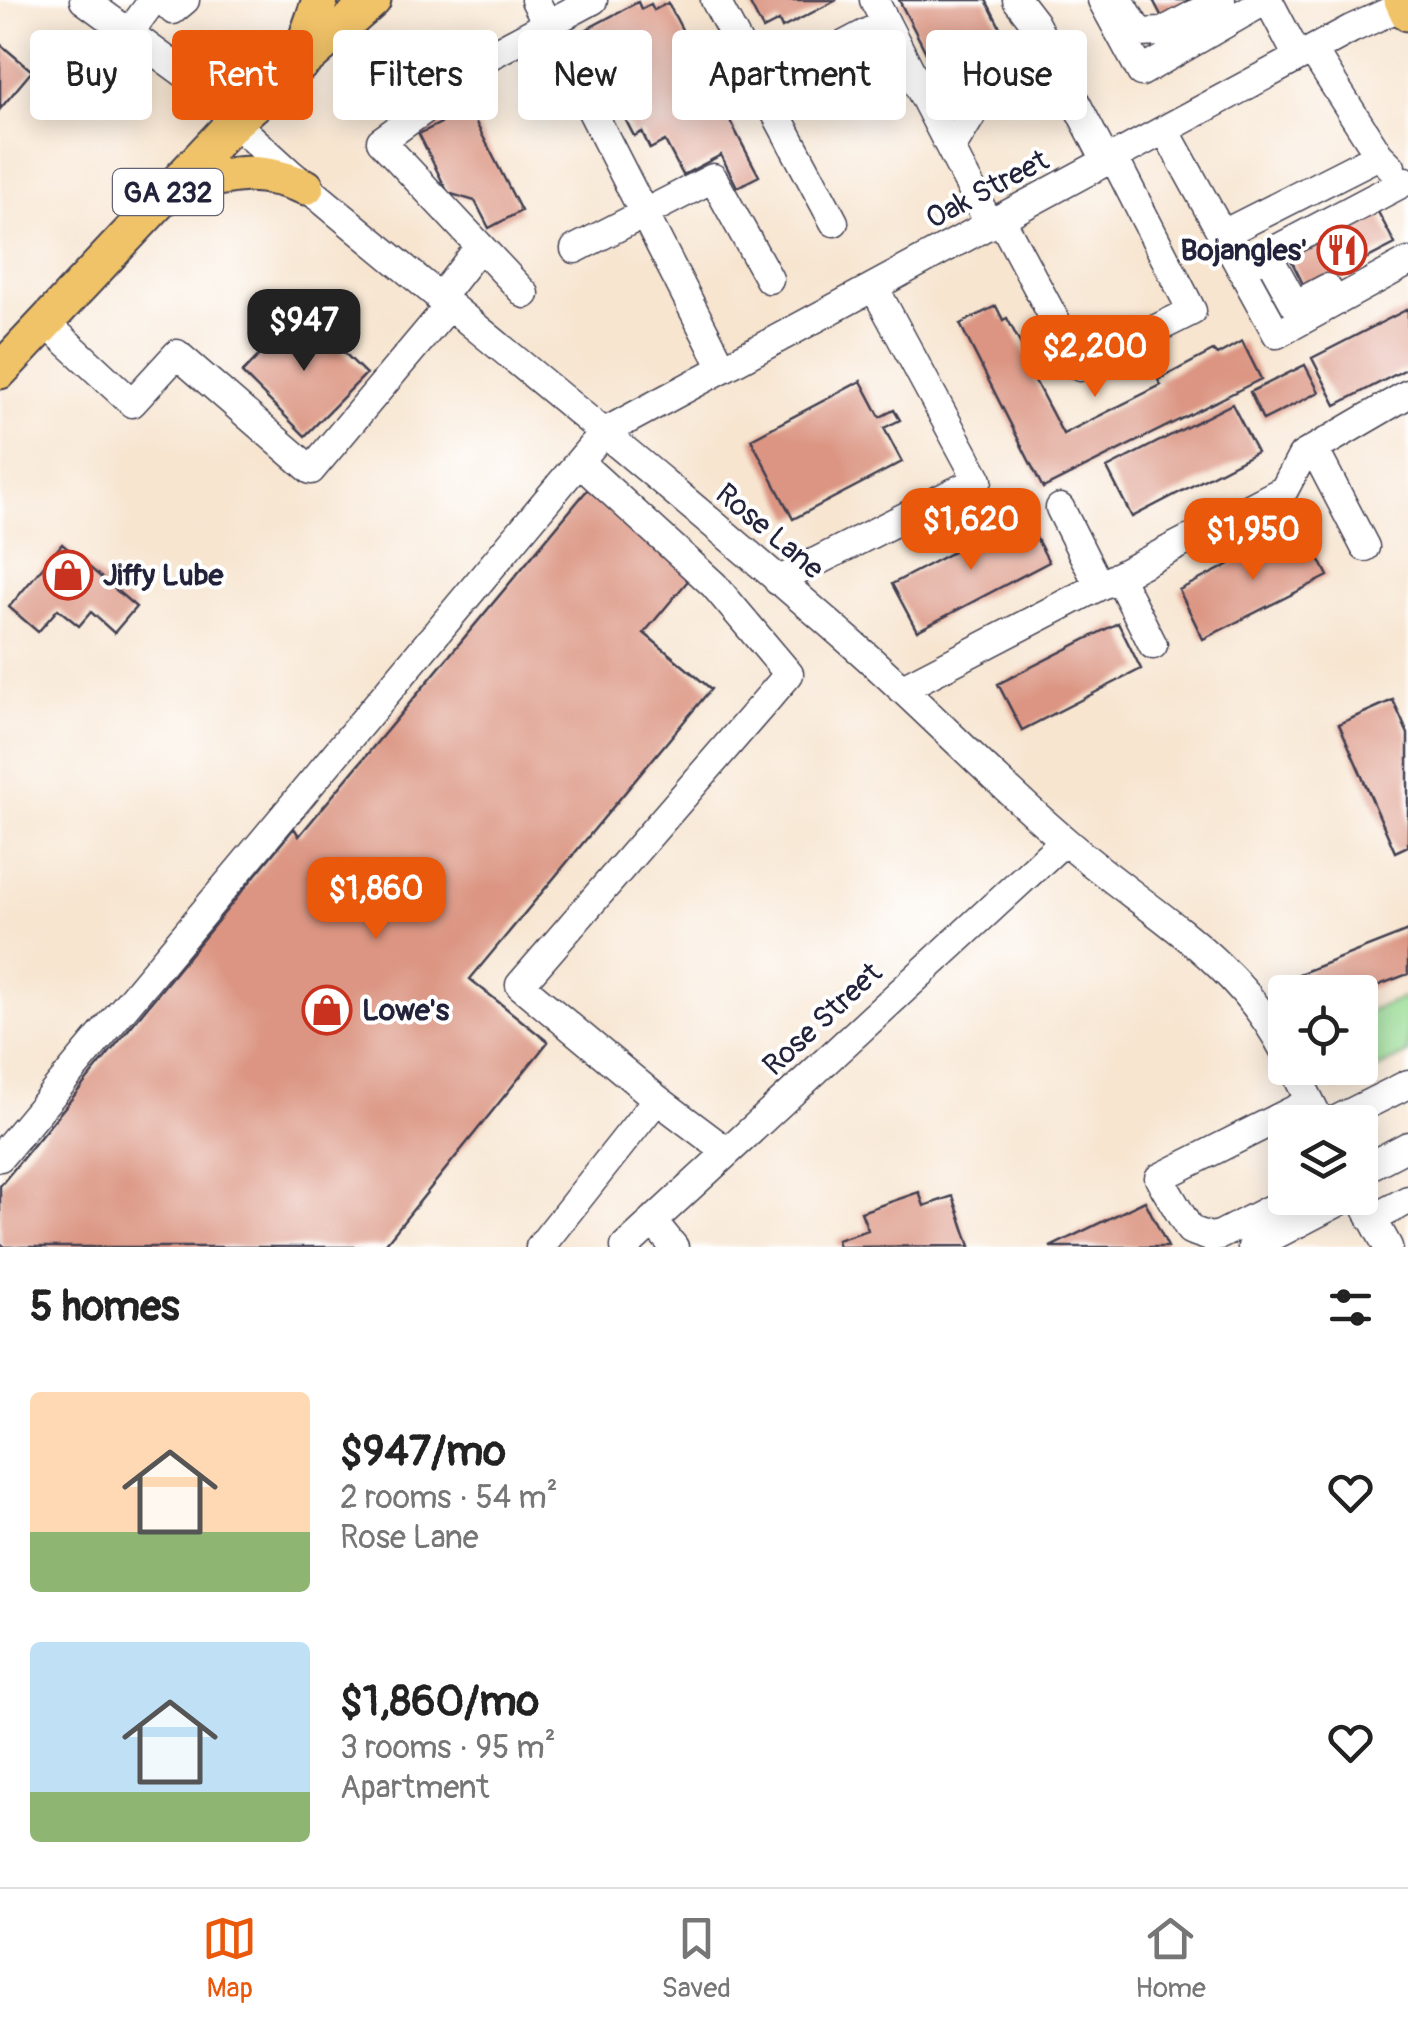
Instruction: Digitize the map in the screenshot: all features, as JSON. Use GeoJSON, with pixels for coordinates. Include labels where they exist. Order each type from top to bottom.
{"type":"FeatureCollection","features":[{"type":"Feature","properties":{"kind":"main road"},"geometry":{"type":"LineString","coordinates":[[309,30],[320,0]]}},
{"type":"Feature","properties":{"kind":"main road","name":"GA 232"},"geometry":{"type":"LineString","coordinates":[[313,52],[373,0]]}},
{"type":"Feature","properties":{"kind":"main road","name":"GA 232"},"geometry":{"type":"LineString","coordinates":[[3,362],[46,323],[236,120]]}},
{"type":"Feature","properties":{"kind":"main road"},"geometry":{"type":"LineString","coordinates":[[169,191],[257,172],[306,187]]}},
{"type":"Feature","properties":{"kind":"street","name":"Rose Lane"},"geometry":{"type":"LineString","coordinates":[[84,0],[125,30]]}},
{"type":"Feature","properties":{"kind":"street"},"geometry":{"type":"LineString","coordinates":[[131,30],[153,0]]}},
{"type":"Feature","properties":{"kind":"street"},"geometry":{"type":"LineString","coordinates":[[162,0],[173,10],[185,0]]}},
{"type":"Feature","properties":{"kind":"street"},"geometry":{"type":"LineString","coordinates":[[498,45],[541,12],[593,0]]}},
{"type":"Feature","properties":{"kind":"street"},"geometry":{"type":"LineString","coordinates":[[715,0],[731,30]]}},
{"type":"Feature","properties":{"kind":"street"},"geometry":{"type":"LineString","coordinates":[[732,0],[748,30]]}},
{"type":"Feature","properties":{"kind":"street"},"geometry":{"type":"LineString","coordinates":[[1017,0],[1038,30]]}},
{"type":"Feature","properties":{"kind":"street"},"geometry":{"type":"LineString","coordinates":[[1102,0],[1141,72],[1267,0],[1305,54],[1398,168]]}},
{"type":"Feature","properties":{"kind":"street"},"geometry":{"type":"LineString","coordinates":[[1122,0],[1139,33],[1162,32],[1221,0]]}},
{"type":"Feature","properties":{"kind":"street","name":"Oak Street"},"geometry":{"type":"LineString","coordinates":[[603,433],[1305,54],[1404,6]]}},
{"type":"Feature","properties":{"kind":"street"},"geometry":{"type":"LineString","coordinates":[[851,30],[880,11],[951,149],[1080,367],[1192,312],[1087,120]]}},
{"type":"Feature","properties":{"kind":"street"},"geometry":{"type":"LineString","coordinates":[[541,12],[723,368]]}},
{"type":"Feature","properties":{"kind":"street","name":"Rose Lane"},"geometry":{"type":"LineString","coordinates":[[152,50],[199,84],[234,122],[306,187],[778,581],[1064,840],[1238,980],[1268,1023]]}},
{"type":"Feature","properties":{"kind":"street"},"geometry":{"type":"LineString","coordinates":[[410,120],[381,141],[526,294]]}},
{"type":"Feature","properties":{"kind":"street"},"geometry":{"type":"LineString","coordinates":[[779,120],[834,222]]}},
{"type":"Feature","properties":{"kind":"street"},"geometry":{"type":"LineString","coordinates":[[951,149],[969,120]]}},
{"type":"Feature","properties":{"kind":"street"},"geometry":{"type":"LineString","coordinates":[[1165,130],[1277,334],[1408,262]]}},
{"type":"Feature","properties":{"kind":"street"},"geometry":{"type":"LineString","coordinates":[[1222,234],[1398,168]]}},
{"type":"Feature","properties":{"kind":"street"},"geometry":{"type":"LineString","coordinates":[[1241,268],[1398,168]]}},
{"type":"Feature","properties":{"kind":"street"},"geometry":{"type":"LineString","coordinates":[[575,249],[712,178],[769,279]]}},
{"type":"Feature","properties":{"kind":"street"},"geometry":{"type":"LineString","coordinates":[[46,323],[132,403],[177,354],[311,470],[444,303],[480,246]]}},
{"type":"Feature","properties":{"kind":"street"},"geometry":{"type":"LineString","coordinates":[[1267,254],[1295,305],[1408,247]]}},
{"type":"Feature","properties":{"kind":"street"},"geometry":{"type":"LineString","coordinates":[[778,581],[978,480],[874,287]]}},
{"type":"Feature","properties":{"kind":"street"},"geometry":{"type":"LineString","coordinates":[[901,689],[1284,490],[1302,456],[1408,394]]}},
{"type":"Feature","properties":{"kind":"street"},"geometry":{"type":"LineString","coordinates":[[0,1157],[603,433]]}},
{"type":"Feature","properties":{"kind":"street"},"geometry":{"type":"LineString","coordinates":[[1314,448],[1366,546]]}},
{"type":"Feature","properties":{"kind":"street"},"geometry":{"type":"LineString","coordinates":[[579,462],[714,585],[789,674],[520,985],[726,1151]]}},
{"type":"Feature","properties":{"kind":"street"},"geometry":{"type":"LineString","coordinates":[[1060,508],[1153,645]]}},
{"type":"Feature","properties":{"kind":"street","name":"Rose Street"},"geometry":{"type":"LineString","coordinates":[[625,1247],[1064,840]]}},
{"type":"Feature","properties":{"kind":"street"},"geometry":{"type":"LineString","coordinates":[[1366,1105],[1408,1084]]}},
{"type":"Feature","properties":{"kind":"street"},"geometry":{"type":"LineString","coordinates":[[540,1247],[658,1099]]}},
{"type":"Feature","properties":{"kind":"street"},"geometry":{"type":"LineString","coordinates":[[1268,1132],[1159,1178],[1190,1230],[1210,1237],[1268,1209]]}},
{"type":"Feature","properties":{"kind":"street"},"geometry":{"type":"LineString","coordinates":[[1378,1162],[1408,1146]]}},
{"type":"Feature","properties":{"kind":"street"},"geometry":{"type":"LineString","coordinates":[[1378,1205],[1408,1200]]}},
{"type":"Feature","properties":{"kind":"street"},"geometry":{"type":"LineString","coordinates":[[1252,1247],[1313,1215]]}},
{"type":"Feature","properties":{"kind":"street"},"geometry":{"type":"LineString","coordinates":[[1370,1215],[1388,1247]]}},
{"type":"Feature","properties":{"kind":"street"},"geometry":{"type":"LineString","coordinates":[[652,1220],[674,1247]]}},
{"type":"Feature","properties":{"kind":"green space"},"geometry":{"type":"Polygon","coordinates":[[[1408,996],[1408,1054],[1378,1068],[1378,1007],[1408,996]]]}},
{"type":"Feature","properties":{"kind":"building"},"geometry":{"type":"Polygon","coordinates":[[[748,0],[837,0],[782,28],[779,21],[763,29],[748,0]]]}},
{"type":"Feature","properties":{"kind":"building"},"geometry":{"type":"Polygon","coordinates":[[[899,0],[986,0],[1001,30],[926,30],[926,52],[899,0]]]}},
{"type":"Feature","properties":{"kind":"building"},"geometry":{"type":"Polygon","coordinates":[[[1153,0],[1194,0],[1162,17],[1153,0]]]}},
{"type":"Feature","properties":{"kind":"building"},"geometry":{"type":"Polygon","coordinates":[[[638,2],[641,9],[651,4],[654,10],[668,3],[682,30],[672,30],[672,120],[730,120],[759,176],[737,187],[721,155],[683,175],[665,141],[650,149],[642,132],[634,136],[626,120],[652,120],[652,30],[587,29],[638,2]]]}},
{"type":"Feature","properties":{"kind":"building"},"geometry":{"type":"Polygon","coordinates":[[[0,44],[30,73],[0,109],[0,44]]]}},
{"type":"Feature","properties":{"kind":"building"},"geometry":{"type":"Polygon","coordinates":[[[447,120],[475,120],[521,211],[489,228],[475,201],[448,193],[419,134],[447,120]]]}},
{"type":"Feature","properties":{"kind":"building","name":"Bojangles'"},"geometry":{"type":"Polygon","coordinates":[[[1377,210],[1395,244],[1306,290],[1289,256],[1377,210]]]}},
{"type":"Feature","properties":{"kind":"building"},"geometry":{"type":"Polygon","coordinates":[[[996,306],[1003,320],[1007,318],[1063,434],[1161,385],[1158,380],[1213,351],[1217,355],[1242,341],[1261,379],[1043,488],[960,324],[996,306]]]}},
{"type":"Feature","properties":{"kind":"building"},"geometry":{"type":"Polygon","coordinates":[[[1408,309],[1408,368],[1336,405],[1312,358],[1408,309]]]}},
{"type":"Feature","properties":{"kind":"building"},"geometry":{"type":"Polygon","coordinates":[[[302,311],[366,374],[305,436],[242,373],[302,311]]]}},
{"type":"Feature","properties":{"kind":"building"},"geometry":{"type":"Polygon","coordinates":[[[1305,365],[1319,392],[1263,420],[1250,392],[1305,365]]]}},
{"type":"Feature","properties":{"kind":"building"},"geometry":{"type":"Polygon","coordinates":[[[861,381],[880,417],[894,410],[900,420],[884,428],[902,462],[793,519],[751,439],[861,381]]]}},
{"type":"Feature","properties":{"kind":"building"},"geometry":{"type":"Polygon","coordinates":[[[1232,404],[1257,452],[1132,517],[1107,468],[1232,404]]]}},
{"type":"Feature","properties":{"kind":"building"},"geometry":{"type":"Polygon","coordinates":[[[588,489],[692,576],[644,633],[711,689],[470,979],[548,1042],[383,1247],[5,1247],[0,1243],[0,1186],[294,828],[299,836],[588,489]]]}},
{"type":"Feature","properties":{"kind":"building"},"geometry":{"type":"Polygon","coordinates":[[[1024,515],[1049,562],[917,631],[892,584],[1024,515]]]}},
{"type":"Feature","properties":{"kind":"building"},"geometry":{"type":"Polygon","coordinates":[[[1303,527],[1328,576],[1203,639],[1179,590],[1303,527]]]}},
{"type":"Feature","properties":{"kind":"building","name":"Jiffy Lube"},"geometry":{"type":"Polygon","coordinates":[[[62,544],[136,607],[114,633],[91,612],[79,626],[58,609],[38,632],[9,607],[62,544]]]}},
{"type":"Feature","properties":{"kind":"building"},"geometry":{"type":"Polygon","coordinates":[[[1118,623],[1141,669],[1022,730],[998,684],[1118,623]]]}},
{"type":"Feature","properties":{"kind":"building"},"geometry":{"type":"Polygon","coordinates":[[[1393,700],[1408,734],[1408,846],[1395,852],[1339,724],[1393,700]]]}},
{"type":"Feature","properties":{"kind":"building"},"geometry":{"type":"Polygon","coordinates":[[[1408,931],[1408,974],[1378,985],[1378,975],[1297,975],[1408,931]]]}},
{"type":"Feature","properties":{"kind":"building"},"geometry":{"type":"Polygon","coordinates":[[[919,1192],[924,1206],[953,1196],[970,1246],[839,1247],[837,1240],[868,1230],[861,1212],[919,1192]]]}},
{"type":"Feature","properties":{"kind":"building"},"geometry":{"type":"Polygon","coordinates":[[[1145,1201],[1168,1247],[1050,1247],[1145,1201]]]}},
{"type":"Feature","properties":{"kind":"place","name":"Bojangles'"},"geometry":{"type":"Point","coordinates":[1342,250]}},
{"type":"Feature","properties":{"kind":"place","name":"Jiffy Lube"},"geometry":{"type":"Point","coordinates":[68,575]}},
{"type":"Feature","properties":{"kind":"place","name":"Lowe's"},"geometry":{"type":"Point","coordinates":[327,1010]}}]}
